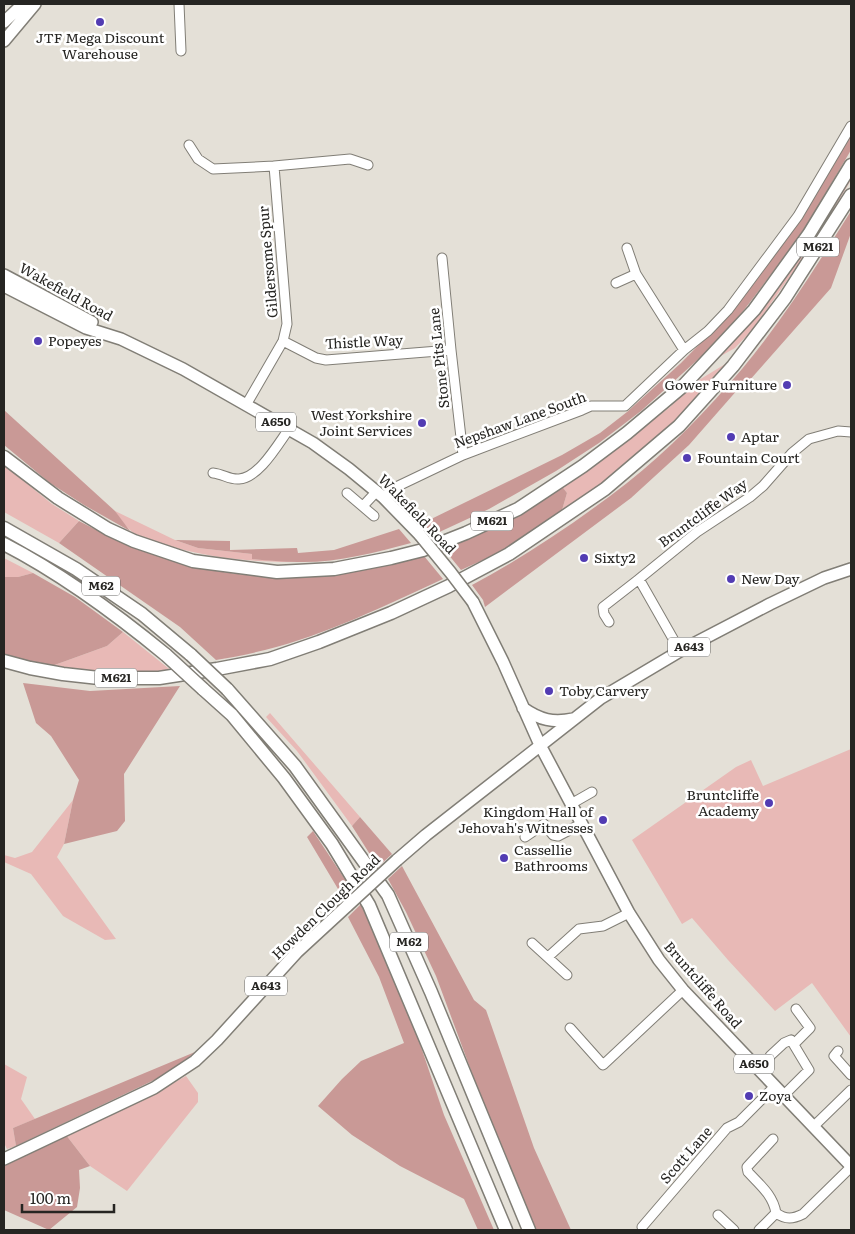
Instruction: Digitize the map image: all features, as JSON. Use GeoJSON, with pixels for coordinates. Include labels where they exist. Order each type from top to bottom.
{"type":"FeatureCollection","features":[{"type":"Feature","properties":{"kind":"highway","name":"M621"},"geometry":{"type":"LineString","coordinates":[[7,458],[58,498],[108,529],[134,541],[193,561],[277,572],[334,569],[423,550],[518,509],[583,466],[627,433],[683,386],[754,310],[809,234],[851,165]]}},
{"type":"Feature","properties":{"kind":"highway","name":"M621"},"geometry":{"type":"LineString","coordinates":[[4,661],[30,668],[99,678],[159,678],[261,660],[319,642],[391,613],[449,586],[509,554],[606,489],[679,426],[733,366],[785,298],[851,195]]}},
{"type":"Feature","properties":{"kind":"highway"},"geometry":{"type":"LineString","coordinates":[[4,518],[71,558],[142,614]]}},
{"type":"Feature","properties":{"kind":"highway","name":"M62"},"geometry":{"type":"LineString","coordinates":[[4,528],[76,569],[142,614],[191,655],[227,689],[295,766],[388,895],[431,992],[530,1230]]}},
{"type":"Feature","properties":{"kind":"highway","name":"M62"},"geometry":{"type":"LineString","coordinates":[[4,546],[24,555],[104,605],[166,655],[232,716],[284,778],[332,844],[369,905],[506,1230]]}},
{"type":"Feature","properties":{"kind":"main road"},"geometry":{"type":"LineString","coordinates":[[4,22],[23,4]]}},
{"type":"Feature","properties":{"kind":"main road"},"geometry":{"type":"LineString","coordinates":[[4,41],[35,4]]}},
{"type":"Feature","properties":{"kind":"main road","name":"Wakefield Road"},"geometry":{"type":"LineString","coordinates":[[4,275],[73,316]]}},
{"type":"Feature","properties":{"kind":"main road","name":"Wakefield Road"},"geometry":{"type":"LineString","coordinates":[[4,286],[73,316],[183,369],[313,443],[380,494],[433,550],[473,602],[503,662],[540,745]]}},
{"type":"Feature","properties":{"kind":"main road","name":"A643"},"geometry":{"type":"LineString","coordinates":[[540,745],[601,698],[680,651],[824,578],[851,570]]}},
{"type":"Feature","properties":{"kind":"main road"},"geometry":{"type":"LineString","coordinates":[[523,708],[534,716],[553,722],[574,718]]}},
{"type":"Feature","properties":{"kind":"main road","name":"Bruntcliffe Road"},"geometry":{"type":"LineString","coordinates":[[540,745],[629,913],[659,960],[683,990],[851,1167]]}},
{"type":"Feature","properties":{"kind":"main road","name":"Howden Clough Road"},"geometry":{"type":"LineString","coordinates":[[4,1159],[154,1088],[196,1061],[297,952],[397,860],[540,745]]}},
{"type":"Feature","properties":{"kind":"street"},"geometry":{"type":"LineString","coordinates":[[179,4],[181,51]]}},
{"type":"Feature","properties":{"kind":"street","name":"Nepshaw Lane South"},"geometry":{"type":"LineString","coordinates":[[363,506],[380,494],[463,454],[591,406],[625,406],[684,350],[708,331],[746,287],[798,216],[851,126]]}},
{"type":"Feature","properties":{"kind":"street"},"geometry":{"type":"LineString","coordinates":[[189,145],[198,159],[213,169],[350,159],[368,165]]}},
{"type":"Feature","properties":{"kind":"street","name":"Gildersome Spur"},"geometry":{"type":"LineString","coordinates":[[246,405],[283,341],[287,324],[274,166]]}},
{"type":"Feature","properties":{"kind":"street"},"geometry":{"type":"LineString","coordinates":[[627,248],[636,274],[684,350]]}},
{"type":"Feature","properties":{"kind":"street","name":"Stone Pits Lane"},"geometry":{"type":"LineString","coordinates":[[442,258],[450,350],[463,454]]}},
{"type":"Feature","properties":{"kind":"street"},"geometry":{"type":"LineString","coordinates":[[616,283],[636,274]]}},
{"type":"Feature","properties":{"kind":"street","name":"Thistle Way"},"geometry":{"type":"LineString","coordinates":[[283,341],[316,358],[326,360],[450,350]]}},
{"type":"Feature","properties":{"kind":"street"},"geometry":{"type":"LineString","coordinates":[[225,464],[218,473],[230,479],[240,479],[252,475],[266,460],[288,429]]}},
{"type":"Feature","properties":{"kind":"street","name":"Bruntcliffe Way"},"geometry":{"type":"LineString","coordinates":[[609,622],[604,614],[603,607],[697,532],[750,498],[792,453],[809,439],[838,431],[851,432]]}},
{"type":"Feature","properties":{"kind":"street"},"geometry":{"type":"LineString","coordinates":[[348,493],[374,516]]}},
{"type":"Feature","properties":{"kind":"street"},"geometry":{"type":"LineString","coordinates":[[639,579],[680,651]]}},
{"type":"Feature","properties":{"kind":"street"},"geometry":{"type":"LineString","coordinates":[[571,804],[592,792]]}},
{"type":"Feature","properties":{"kind":"street"},"geometry":{"type":"LineString","coordinates":[[525,837],[544,824],[553,835],[558,836],[581,824]]}},
{"type":"Feature","properties":{"kind":"street"},"geometry":{"type":"LineString","coordinates":[[548,958],[580,929],[603,926],[629,913]]}},
{"type":"Feature","properties":{"kind":"street"},"geometry":{"type":"LineString","coordinates":[[532,943],[567,975]]}},
{"type":"Feature","properties":{"kind":"street"},"geometry":{"type":"LineString","coordinates":[[570,1028],[604,1065],[683,990]]}},
{"type":"Feature","properties":{"kind":"street"},"geometry":{"type":"LineString","coordinates":[[794,1044],[810,1028],[796,1009]]}},
{"type":"Feature","properties":{"kind":"street"},"geometry":{"type":"LineString","coordinates":[[770,1056],[784,1042],[791,1040],[809,1070],[784,1095]]}},
{"type":"Feature","properties":{"kind":"street"},"geometry":{"type":"LineString","coordinates":[[834,1056],[851,1075]]}},
{"type":"Feature","properties":{"kind":"street","name":"Scott Lane"},"geometry":{"type":"LineString","coordinates":[[642,1227],[727,1128],[740,1122],[775,1086]]}},
{"type":"Feature","properties":{"kind":"street"},"geometry":{"type":"LineString","coordinates":[[813,1127],[851,1090]]}},
{"type":"Feature","properties":{"kind":"street"},"geometry":{"type":"LineString","coordinates":[[773,1139],[747,1167],[748,1172],[775,1203],[776,1213]]}},
{"type":"Feature","properties":{"kind":"street"},"geometry":{"type":"LineString","coordinates":[[776,1213],[784,1218],[794,1218],[803,1214],[851,1167]]}},
{"type":"Feature","properties":{"kind":"street"},"geometry":{"type":"LineString","coordinates":[[759,1230],[776,1213]]}},
{"type":"Feature","properties":{"kind":"street"},"geometry":{"type":"LineString","coordinates":[[718,1215],[734,1230]]}},
{"type":"Feature","properties":{"kind":"shaded area"},"geometry":{"type":"Polygon","coordinates":[[[851,132],[851,150],[801,235],[744,310],[714,345],[641,411],[599,443],[556,471],[489,509],[433,535],[423,523],[562,455],[600,433],[627,412],[681,363],[731,312],[851,132]]]}},
{"type":"Feature","properties":{"kind":"shaded area"},"geometry":{"type":"Polygon","coordinates":[[[851,175],[851,180],[814,242],[753,329],[735,348],[719,357],[747,326],[851,175]]]}},
{"type":"Feature","properties":{"kind":"shaded area"},"geometry":{"type":"Polygon","coordinates":[[[851,211],[851,233],[831,288],[741,390],[739,388],[689,445],[631,498],[485,607],[483,600],[472,585],[551,537],[627,483],[687,429],[715,399],[772,331],[851,211]]]}},
{"type":"Feature","properties":{"kind":"shaded area"},"geometry":{"type":"Polygon","coordinates":[[[727,363],[673,424],[603,482],[562,510],[567,493],[561,485],[618,447],[670,407],[694,383],[727,363]]]}},
{"type":"Feature","properties":{"kind":"shaded area"},"geometry":{"type":"Polygon","coordinates":[[[4,410],[115,511],[130,531],[50,483],[4,445],[4,410]]]}},
{"type":"Feature","properties":{"kind":"shaded area"},"geometry":{"type":"Polygon","coordinates":[[[4,465],[52,504],[79,521],[59,543],[4,512],[4,465]]]}},
{"type":"Feature","properties":{"kind":"shaded area"},"geometry":{"type":"Polygon","coordinates":[[[561,485],[567,493],[562,510],[507,549],[461,570],[443,548],[561,485]]]}},
{"type":"Feature","properties":{"kind":"shaded area"},"geometry":{"type":"Polygon","coordinates":[[[115,511],[175,540],[198,548],[252,554],[252,559],[298,562],[227,558],[192,552],[135,534],[125,525],[115,511]]]}},
{"type":"Feature","properties":{"kind":"shaded area"},"geometry":{"type":"Polygon","coordinates":[[[79,521],[134,547],[169,560],[205,569],[278,577],[315,576],[352,572],[424,556],[443,579],[356,619],[311,636],[265,650],[216,660],[180,627],[59,543],[79,521]]]}},
{"type":"Feature","properties":{"kind":"shaded area"},"geometry":{"type":"Polygon","coordinates":[[[399,529],[411,543],[355,557],[312,562],[252,559],[252,554],[198,548],[175,540],[230,541],[230,550],[297,548],[298,553],[334,550],[399,529]]]}},
{"type":"Feature","properties":{"kind":"shaded area"},"geometry":{"type":"Polygon","coordinates":[[[4,558],[33,573],[18,577],[4,577],[4,558]]]}},
{"type":"Feature","properties":{"kind":"shaded area"},"geometry":{"type":"Polygon","coordinates":[[[33,573],[75,597],[123,632],[107,646],[49,667],[4,654],[4,577],[18,577],[33,573]]]}},
{"type":"Feature","properties":{"kind":"shaded area"},"geometry":{"type":"Polygon","coordinates":[[[123,632],[173,672],[101,673],[49,667],[107,646],[123,632]]]}},
{"type":"Feature","properties":{"kind":"shaded area"},"geometry":{"type":"Polygon","coordinates":[[[23,683],[90,691],[180,686],[124,774],[125,821],[117,831],[64,844],[79,780],[51,736],[36,723],[23,683]]]}},
{"type":"Feature","properties":{"kind":"shaded area"},"geometry":{"type":"Polygon","coordinates":[[[270,713],[360,817],[352,826],[297,751],[266,717],[270,713]]]}},
{"type":"Feature","properties":{"kind":"shaded area","name":"Bruntcliffe Academy"},"geometry":{"type":"Polygon","coordinates":[[[851,749],[851,1037],[812,983],[775,1011],[692,918],[682,924],[632,840],[736,767],[751,760],[763,786],[851,749]]]}},
{"type":"Feature","properties":{"kind":"shaded area"},"geometry":{"type":"Polygon","coordinates":[[[73,800],[64,844],[57,857],[116,939],[105,940],[63,916],[31,874],[4,862],[4,855],[15,858],[32,852],[73,800]]]}},
{"type":"Feature","properties":{"kind":"shaded area"},"geometry":{"type":"Polygon","coordinates":[[[360,817],[392,854],[378,867],[352,826],[360,817]]]}},
{"type":"Feature","properties":{"kind":"shaded area"},"geometry":{"type":"Polygon","coordinates":[[[313,831],[352,890],[344,899],[307,837],[313,831]]]}},
{"type":"Feature","properties":{"kind":"shaded area"},"geometry":{"type":"Polygon","coordinates":[[[402,866],[474,1000],[486,1010],[534,1148],[571,1230],[536,1230],[531,1221],[495,1135],[436,976],[388,879],[402,866]]]}},
{"type":"Feature","properties":{"kind":"shaded area"},"geometry":{"type":"Polygon","coordinates":[[[361,904],[418,1038],[444,1115],[494,1230],[478,1230],[464,1199],[400,1166],[352,1135],[318,1106],[361,1061],[404,1043],[379,977],[348,917],[361,904]]]}},
{"type":"Feature","properties":{"kind":"shaded area"},"geometry":{"type":"Polygon","coordinates":[[[195,1052],[173,1071],[16,1146],[13,1128],[195,1052]]]}},
{"type":"Feature","properties":{"kind":"shaded area"},"geometry":{"type":"Polygon","coordinates":[[[4,1064],[27,1077],[21,1099],[35,1119],[13,1128],[16,1146],[7,1149],[4,1143],[4,1064]]]}},
{"type":"Feature","properties":{"kind":"shaded area"},"geometry":{"type":"Polygon","coordinates":[[[186,1076],[198,1093],[198,1102],[127,1191],[90,1166],[66,1135],[161,1090],[186,1076]]]}},
{"type":"Feature","properties":{"kind":"shaded area"},"geometry":{"type":"Polygon","coordinates":[[[66,1135],[90,1166],[79,1170],[80,1188],[77,1207],[49,1230],[4,1210],[4,1166],[66,1135]]]}},
{"type":"Feature","properties":{"kind":"place","name":"JTF Mega Discount Warehouse"},"geometry":{"type":"Point","coordinates":[100,22]}},
{"type":"Feature","properties":{"kind":"place","name":"Popeyes"},"geometry":{"type":"Point","coordinates":[38,341]}},
{"type":"Feature","properties":{"kind":"place","name":"Gower Furniture"},"geometry":{"type":"Point","coordinates":[787,385]}},
{"type":"Feature","properties":{"kind":"place","name":"West Yorkshire Joint Services"},"geometry":{"type":"Point","coordinates":[422,423]}},
{"type":"Feature","properties":{"kind":"place","name":"Aptar"},"geometry":{"type":"Point","coordinates":[731,437]}},
{"type":"Feature","properties":{"kind":"place","name":"Fountain Court"},"geometry":{"type":"Point","coordinates":[687,458]}},
{"type":"Feature","properties":{"kind":"place","name":"Sixty2"},"geometry":{"type":"Point","coordinates":[584,558]}},
{"type":"Feature","properties":{"kind":"place","name":"New Day"},"geometry":{"type":"Point","coordinates":[731,579]}},
{"type":"Feature","properties":{"kind":"place","name":"Toby Carvery"},"geometry":{"type":"Point","coordinates":[549,691]}},
{"type":"Feature","properties":{"kind":"place","name":"Bruntcliffe Academy"},"geometry":{"type":"Point","coordinates":[769,803]}},
{"type":"Feature","properties":{"kind":"place","name":"Kingdom Hall of Jehovah's Witnesses"},"geometry":{"type":"Point","coordinates":[603,820]}},
{"type":"Feature","properties":{"kind":"place","name":"Cassellie Bathrooms"},"geometry":{"type":"Point","coordinates":[504,858]}},
{"type":"Feature","properties":{"kind":"place","name":"Zoya"},"geometry":{"type":"Point","coordinates":[749,1096]}}]}
